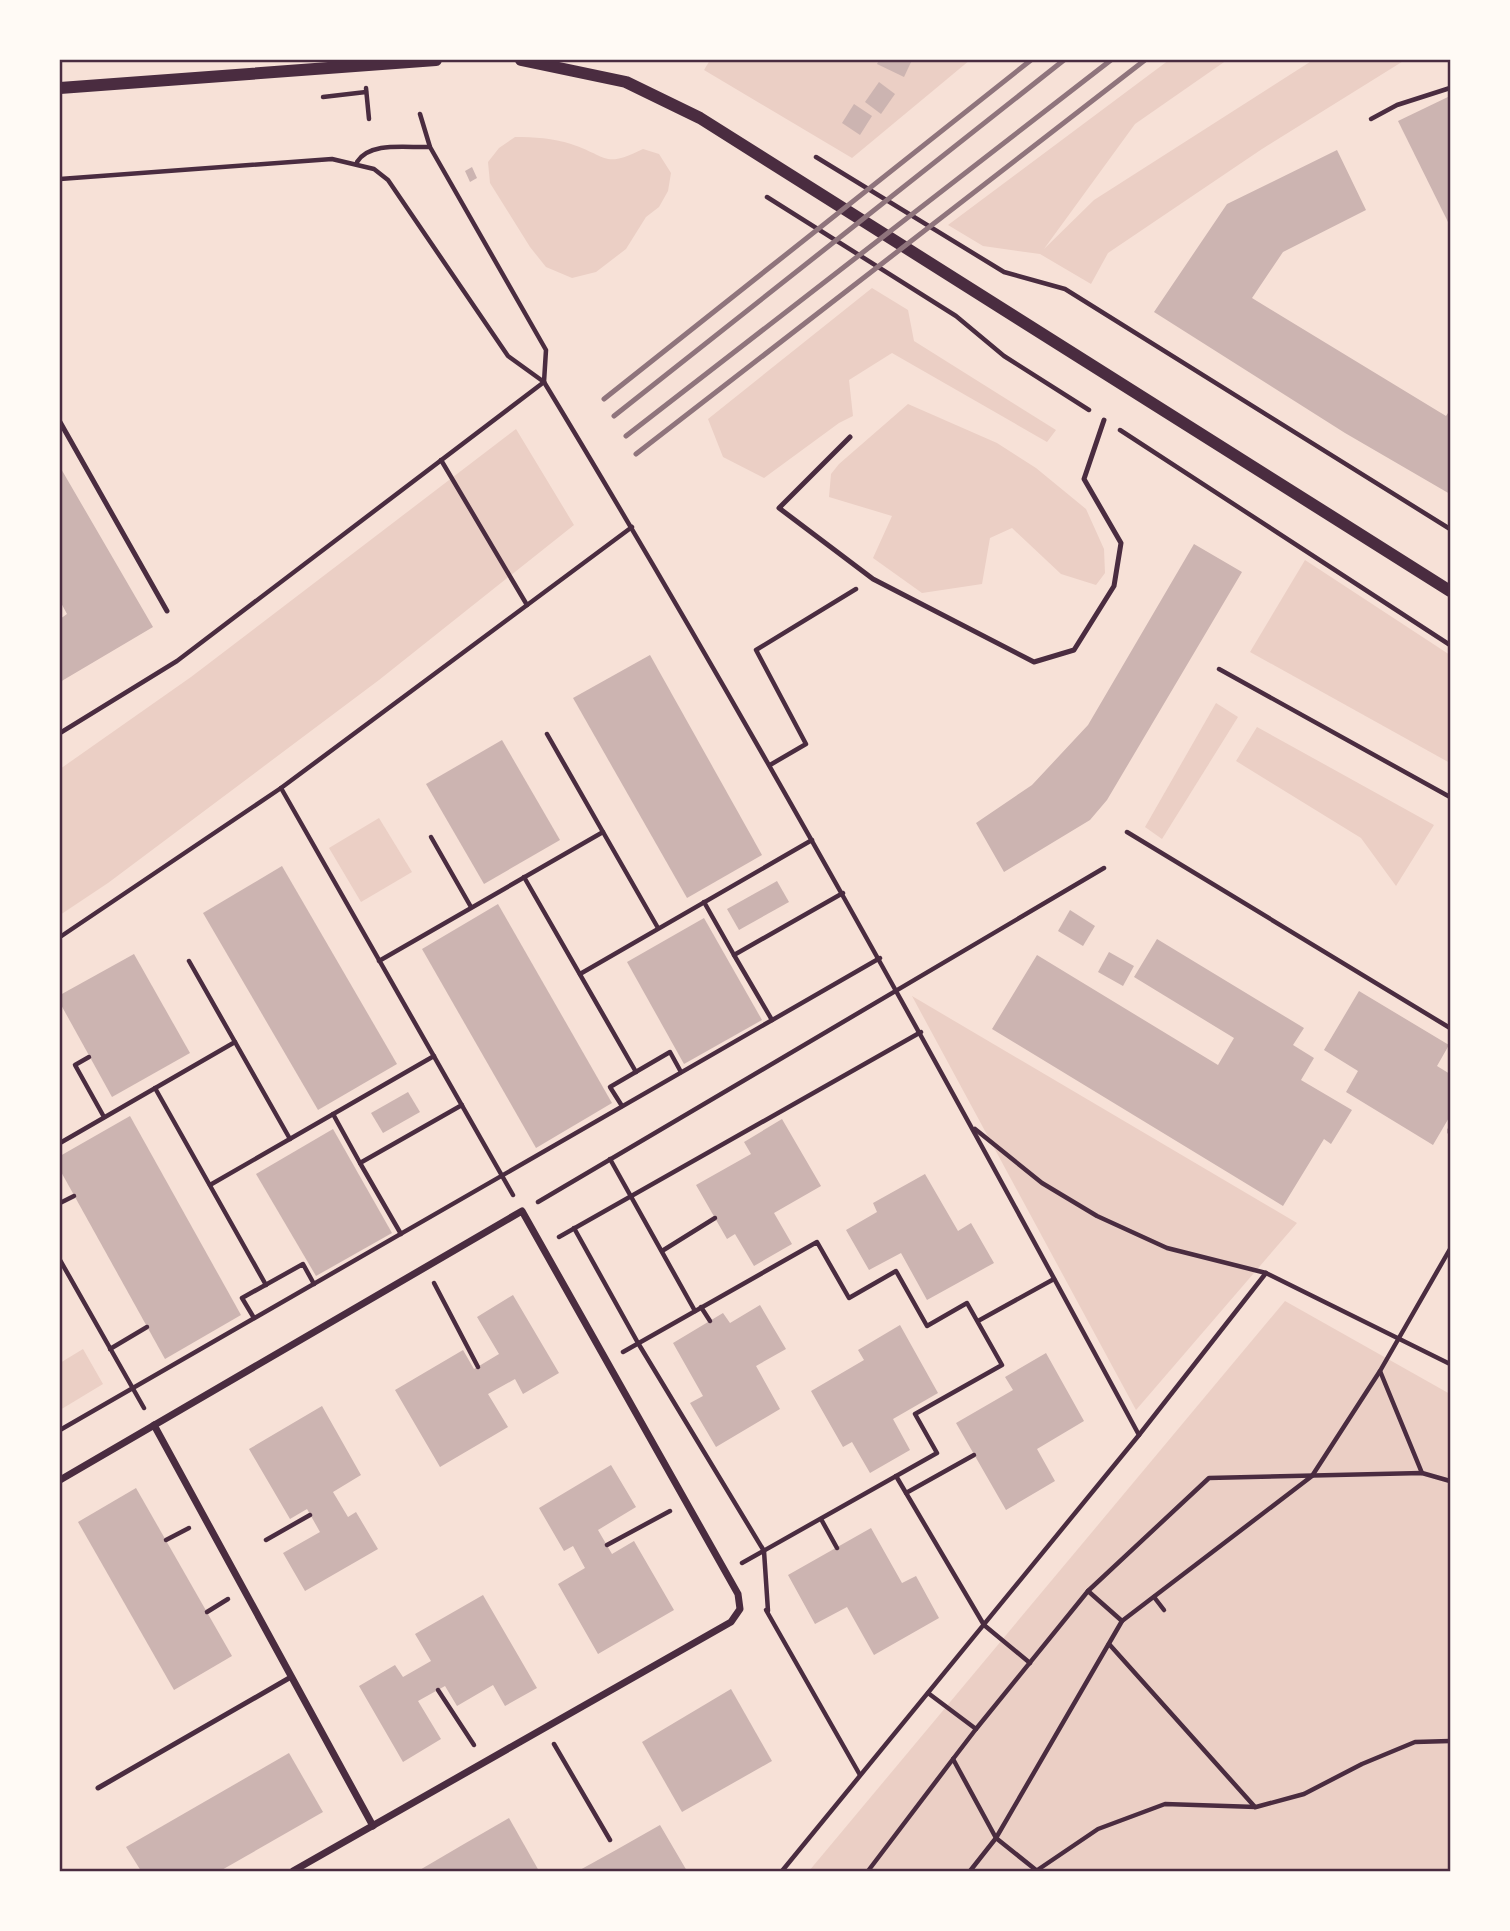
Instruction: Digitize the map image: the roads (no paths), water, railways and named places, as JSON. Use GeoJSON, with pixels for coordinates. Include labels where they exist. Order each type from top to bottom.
{"type":"FeatureCollection","features":[{"type":"Feature","properties":{"kind":"street"},"geometry":{"type":"LineString","coordinates":[[60,89],[436,60]]}},
{"type":"Feature","properties":{"kind":"street"},"geometry":{"type":"LineString","coordinates":[[521,60],[599,75],[664,99],[700,118],[1451,591]]}},
{"type":"Feature","properties":{"kind":"street"},"geometry":{"type":"LineString","coordinates":[[60,1480],[522,1211],[738,1594],[740,1609],[732,1622],[293,1871]]}},
{"type":"Feature","properties":{"kind":"street"},"geometry":{"type":"LineString","coordinates":[[154,1425],[373,1826]]}},
{"type":"Feature","properties":{"kind":"lane"},"geometry":{"type":"LineString","coordinates":[[850,438],[779,508],[873,579],[1034,662],[1074,650],[1115,586],[1121,543],[1084,479],[1104,420]]}},
{"type":"Feature","properties":{"kind":"lane"},"geometry":{"type":"LineString","coordinates":[[60,422],[167,611]]}},
{"type":"Feature","properties":{"kind":"lane"},"geometry":{"type":"LineString","coordinates":[[98,1788],[291,1677]]}},
{"type":"Feature","properties":{"kind":"railway"},"geometry":{"type":"LineString","coordinates":[[604,399],[1031,60]]}},
{"type":"Feature","properties":{"kind":"railway"},"geometry":{"type":"LineString","coordinates":[[614,416],[1064,60]]}},
{"type":"Feature","properties":{"kind":"railway"},"geometry":{"type":"LineString","coordinates":[[626,436],[1111,60]]}},
{"type":"Feature","properties":{"kind":"railway"},"geometry":{"type":"LineString","coordinates":[[636,454],[1145,60]]}}]}
